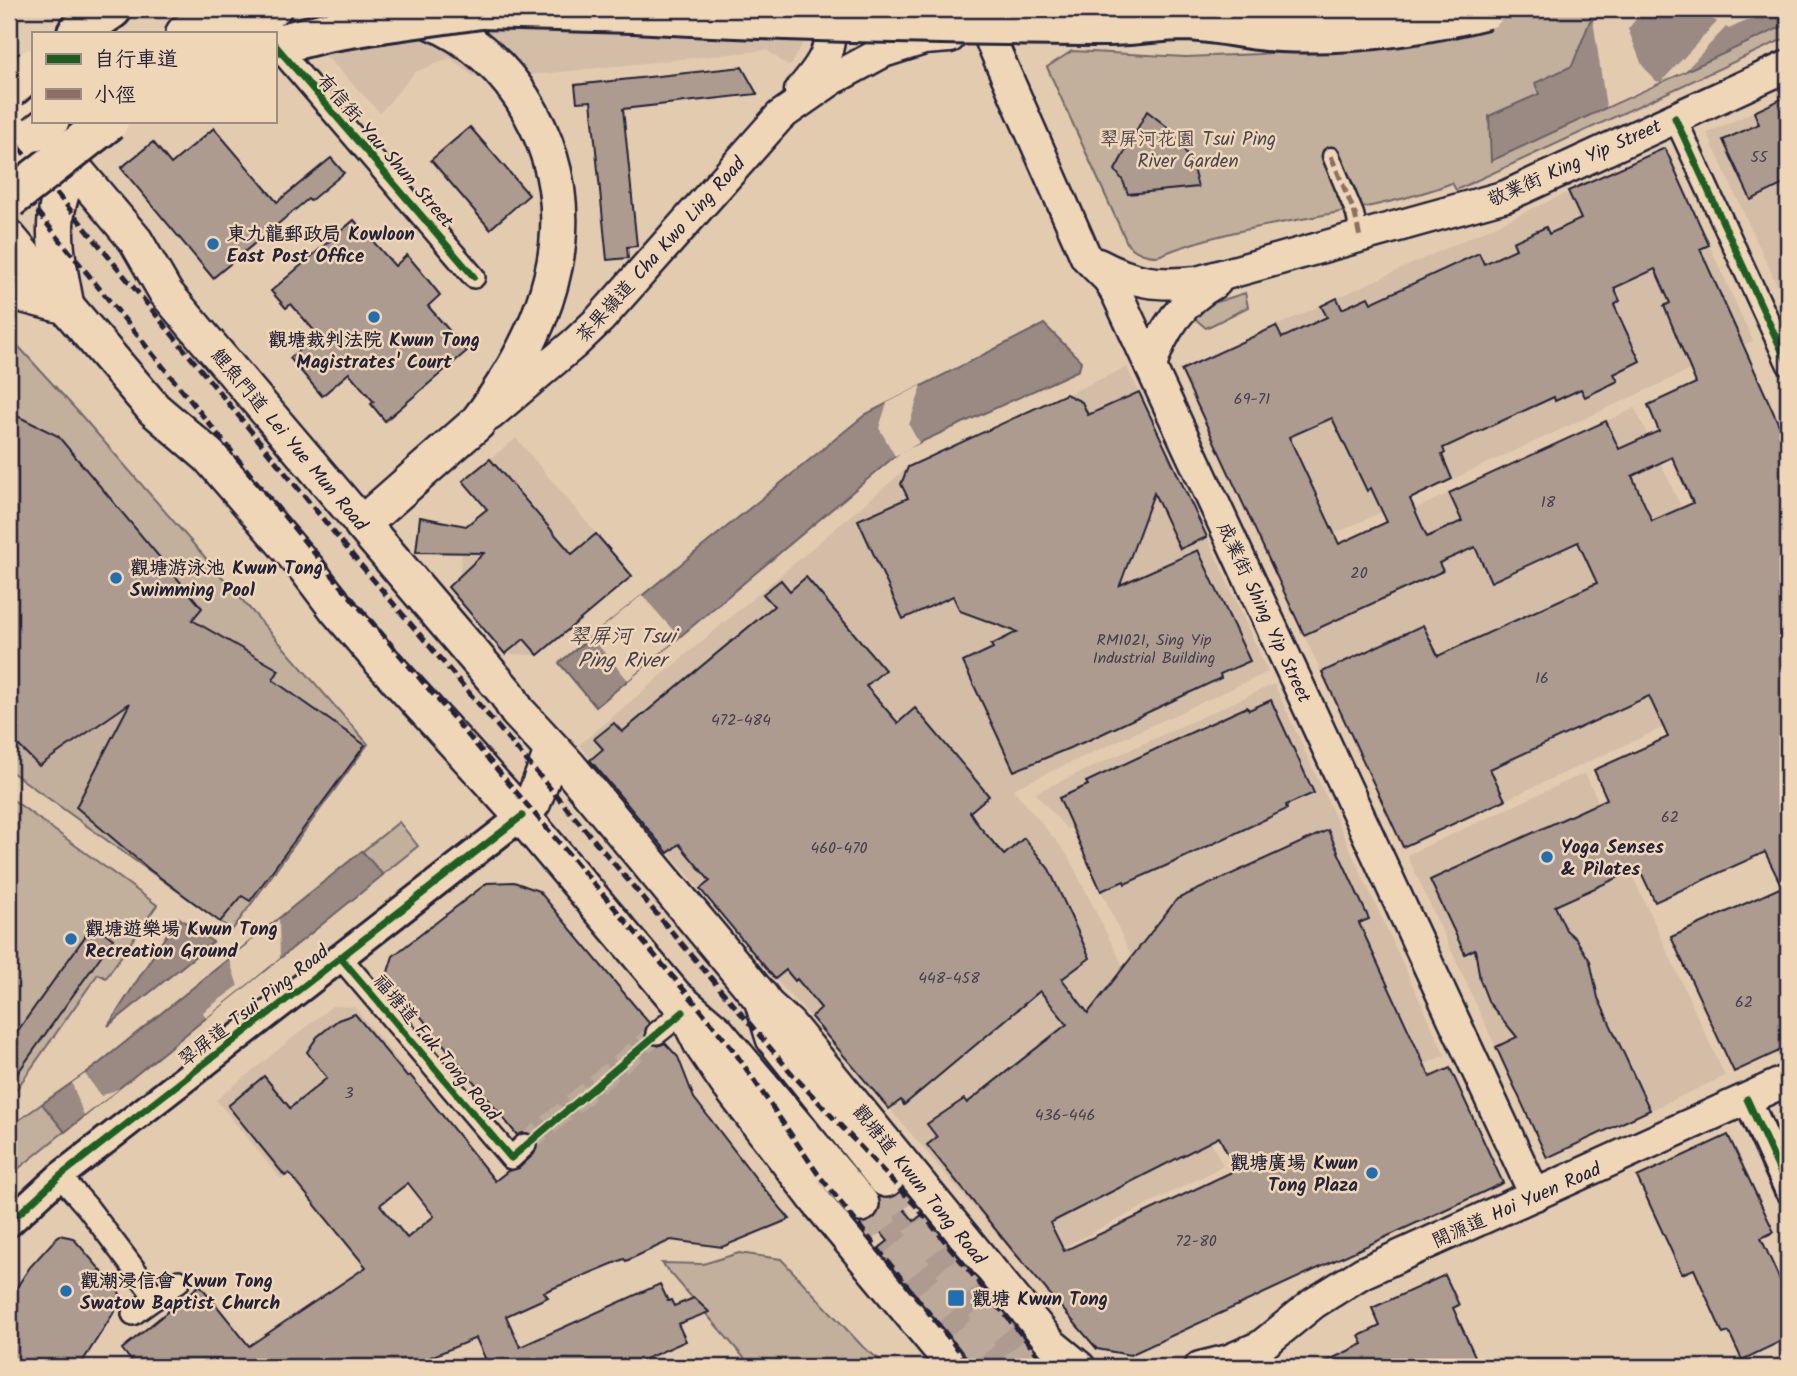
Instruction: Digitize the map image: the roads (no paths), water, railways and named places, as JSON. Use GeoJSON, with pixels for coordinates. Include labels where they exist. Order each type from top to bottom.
{"type":"FeatureCollection","features":[{"type":"Feature","properties":{"kind":"highway"},"geometry":{"type":"LineString","coordinates":[[78,32],[112,9]]}},
{"type":"Feature","properties":{"kind":"highway"},"geometry":{"type":"LineString","coordinates":[[396,9],[441,25],[476,47],[506,76],[541,133],[554,169],[560,214],[553,278],[522,354],[477,423]]}},
{"type":"Feature","properties":{"kind":"highway"},"geometry":{"type":"LineString","coordinates":[[199,32],[260,28],[346,28],[481,9],[731,19],[1100,26],[1187,21],[1276,9]]}},
{"type":"Feature","properties":{"kind":"highway"},"geometry":{"type":"LineString","coordinates":[[1187,21],[1279,32],[1352,31],[1429,22],[1486,9]]}},
{"type":"Feature","properties":{"kind":"highway"},"geometry":{"type":"LineString","coordinates":[[9,90],[32,71]]}},
{"type":"Feature","properties":{"kind":"highway"},"geometry":{"type":"LineString","coordinates":[[9,155],[50,122]]}},
{"type":"Feature","properties":{"kind":"highway"},"geometry":{"type":"LineString","coordinates":[[9,199],[107,122]]}},
{"type":"Feature","properties":{"kind":"highway"},"geometry":{"type":"LineString","coordinates":[[72,164],[58,203],[57,226],[66,306],[155,409],[213,460],[377,656],[522,816],[679,1005],[716,1032],[861,1204]]}},
{"type":"Feature","properties":{"kind":"highway"},"geometry":{"type":"LineString","coordinates":[[9,290],[66,306]]}},
{"type":"Feature","properties":{"kind":"highway","name":"茶果嶺道 Cha Kwo Ling Road"},"geometry":{"type":"LineString","coordinates":[[362,524],[477,423]]}},
{"type":"Feature","properties":{"kind":"highway","name":"鯉魚門道 Lei Yue Mun Road"},"geometry":{"type":"LineString","coordinates":[[362,524],[507,694],[517,711],[552,752]]}},
{"type":"Feature","properties":{"kind":"highway"},"geometry":{"type":"LineString","coordinates":[[522,816],[533,802],[552,752]]}},
{"type":"Feature","properties":{"kind":"highway","name":"觀塘道 Kwun Tong Road"},"geometry":{"type":"LineString","coordinates":[[552,752],[568,766],[762,999],[774,1038],[886,1179]]}},
{"type":"Feature","properties":{"kind":"main road"},"geometry":{"type":"LineString","coordinates":[[780,116],[815,74],[828,51],[830,24],[827,9]]}},
{"type":"Feature","properties":{"kind":"main road","name":"茶果嶺道 Cha Kwo Ling Road"},"geometry":{"type":"LineString","coordinates":[[477,423],[502,407],[600,319],[780,116],[833,79],[883,52],[924,39],[988,34],[1037,35],[1256,26],[1343,17],[1387,9]]}},
{"type":"Feature","properties":{"kind":"main road","name":"成業街 Shing Yip Street"},"geometry":{"type":"LineString","coordinates":[[988,34],[1086,257],[1109,280],[1118,294],[1535,1195]]}},
{"type":"Feature","properties":{"kind":"main road"},"geometry":{"type":"LineString","coordinates":[[9,59],[32,70]]}},
{"type":"Feature","properties":{"kind":"main road","name":"敬業街 King Yip Street"},"geometry":{"type":"LineString","coordinates":[[1086,257],[1119,275],[1142,283],[1183,284],[1232,273],[1506,196],[1788,66]]}},
{"type":"Feature","properties":{"kind":"main road","name":"鯉魚門道 Lei Yue Mun Road"},"geometry":{"type":"LineString","coordinates":[[9,90],[32,118]]}},
{"type":"Feature","properties":{"kind":"main road","name":"鯉魚門道 Lei Yue Mun Road"},"geometry":{"type":"LineString","coordinates":[[36,122],[136,241],[166,293],[362,524]]}},
{"type":"Feature","properties":{"kind":"main road"},"geometry":{"type":"LineString","coordinates":[[72,164],[89,122]]}},
{"type":"Feature","properties":{"kind":"main road"},"geometry":{"type":"LineString","coordinates":[[9,237],[66,306]]}},
{"type":"Feature","properties":{"kind":"main road","name":"敬業街 King Yip Street"},"geometry":{"type":"LineString","coordinates":[[1151,367],[1167,326],[1185,304],[1232,273]]}},
{"type":"Feature","properties":{"kind":"main road","name":"觀塘道 Kwun Tong Road"},"geometry":{"type":"LineString","coordinates":[[762,999],[790,1024],[1052,1344],[1080,1367]]}},
{"type":"Feature","properties":{"kind":"main road"},"geometry":{"type":"LineString","coordinates":[[679,1005],[700,1046],[754,1122],[953,1367]]}},
{"type":"Feature","properties":{"kind":"main road","name":"開源道 Hoi Yuen Road"},"geometry":{"type":"LineString","coordinates":[[1200,1367],[1229,1360],[1254,1358],[1314,1303],[1362,1273],[1788,1080]]}},
{"type":"Feature","properties":{"kind":"street","name":"有信街 Yau Shun Street"},"geometry":{"type":"LineString","coordinates":[[276,47],[474,276]]}},
{"type":"Feature","properties":{"kind":"street"},"geometry":{"type":"LineString","coordinates":[[1675,118],[1788,363]]}},
{"type":"Feature","properties":{"kind":"street"},"geometry":{"type":"LineString","coordinates":[[1331,156],[1355,214],[1360,238]]}},
{"type":"Feature","properties":{"kind":"street","name":"翠屏道 Tsui Ping Road"},"geometry":{"type":"LineString","coordinates":[[13,1212],[522,816]]}},
{"type":"Feature","properties":{"kind":"street","name":"福塘道 Fuk Tong Road"},"geometry":{"type":"LineString","coordinates":[[340,957],[518,1152]]}},
{"type":"Feature","properties":{"kind":"street"},"geometry":{"type":"LineString","coordinates":[[657,1033],[679,1005]]}},
{"type":"Feature","properties":{"kind":"street"},"geometry":{"type":"LineString","coordinates":[[1747,1099],[1788,1189]]}},
{"type":"Feature","properties":{"kind":"street"},"geometry":{"type":"LineString","coordinates":[[60,1176],[88,1208],[156,1298]]}},
{"type":"Feature","properties":{"kind":"street"},"geometry":{"type":"LineString","coordinates":[[133,1314],[179,1281]]}},
{"type":"Feature","properties":{"kind":"water"},"geometry":{"type":"Polygon","coordinates":[[[1618,9],[1788,9],[1788,24],[1491,161],[1489,116],[1539,94],[1535,83],[1572,66],[1590,21],[1618,9]]]}},
{"type":"Feature","properties":{"kind":"water","name":"翠屏河 Tsui Ping River"},"geometry":{"type":"Polygon","coordinates":[[[1044,324],[1081,361],[1079,370],[901,451],[596,707],[559,663],[866,414],[1044,324]]]}},
{"type":"Feature","properties":{"kind":"water"},"geometry":{"type":"Polygon","coordinates":[[[362,851],[383,875],[65,1132],[42,1104],[96,1066],[362,851]]]}},
{"type":"Feature","properties":{"kind":"water"},"geometry":{"type":"Polygon","coordinates":[[[178,917],[213,942],[108,1026],[178,917]]]}},
{"type":"Feature","properties":{"kind":"tunnel"},"geometry":{"type":"LineString","coordinates":[[525,1145],[657,1033]]}},
{"type":"Feature","properties":{"kind":"tunnel"},"geometry":{"type":"LineString","coordinates":[[886,1179],[1033,1367]]}},
{"type":"Feature","properties":{"kind":"tunnel"},"geometry":{"type":"LineString","coordinates":[[861,1204],[990,1367]]}},
{"type":"Feature","properties":{"kind":"railway"},"geometry":{"type":"LineString","coordinates":[[9,135],[354,557],[794,1076],[917,1207],[1048,1367]]}},
{"type":"Feature","properties":{"kind":"railway"},"geometry":{"type":"LineString","coordinates":[[9,177],[332,575],[696,1004],[734,1051],[818,1174],[972,1367]]}},
{"type":"Feature","properties":{"kind":"place","name":"東九龍郵政局 Kowloon East Post Office"},"geometry":{"type":"Point","coordinates":[213,244]}},
{"type":"Feature","properties":{"kind":"place","name":"觀塘裁判法院 Kwun Tong Magistrates' Court"},"geometry":{"type":"Point","coordinates":[374,317]}},
{"type":"Feature","properties":{"kind":"place","name":"觀塘游泳池 Kwun Tong Swimming Pool"},"geometry":{"type":"Point","coordinates":[116,578]}},
{"type":"Feature","properties":{"kind":"place","name":"Yoga Senses & Pilates"},"geometry":{"type":"Point","coordinates":[1547,857]}},
{"type":"Feature","properties":{"kind":"place","name":"觀塘遊樂場 Kwun Tong Recreation Ground"},"geometry":{"type":"Point","coordinates":[71,939]}},
{"type":"Feature","properties":{"kind":"place","name":"觀塘廣場 Kwun Tong Plaza"},"geometry":{"type":"Point","coordinates":[1372,1173]}},
{"type":"Feature","properties":{"kind":"place","name":"觀潮浸信會 Kwun Tong Swatow Baptist Church"},"geometry":{"type":"Point","coordinates":[66,1291]}},
{"type":"Feature","properties":{"kind":"place","name":"觀塘 Kwun Tong"},"geometry":{"type":"Point","coordinates":[956,1298]}},
{"type":"Feature","properties":{"kind":"park label","name":"翠屏河花園 Tsui Ping River Garden"},"geometry":{"type":"Point","coordinates":[1188,149]}}]}
